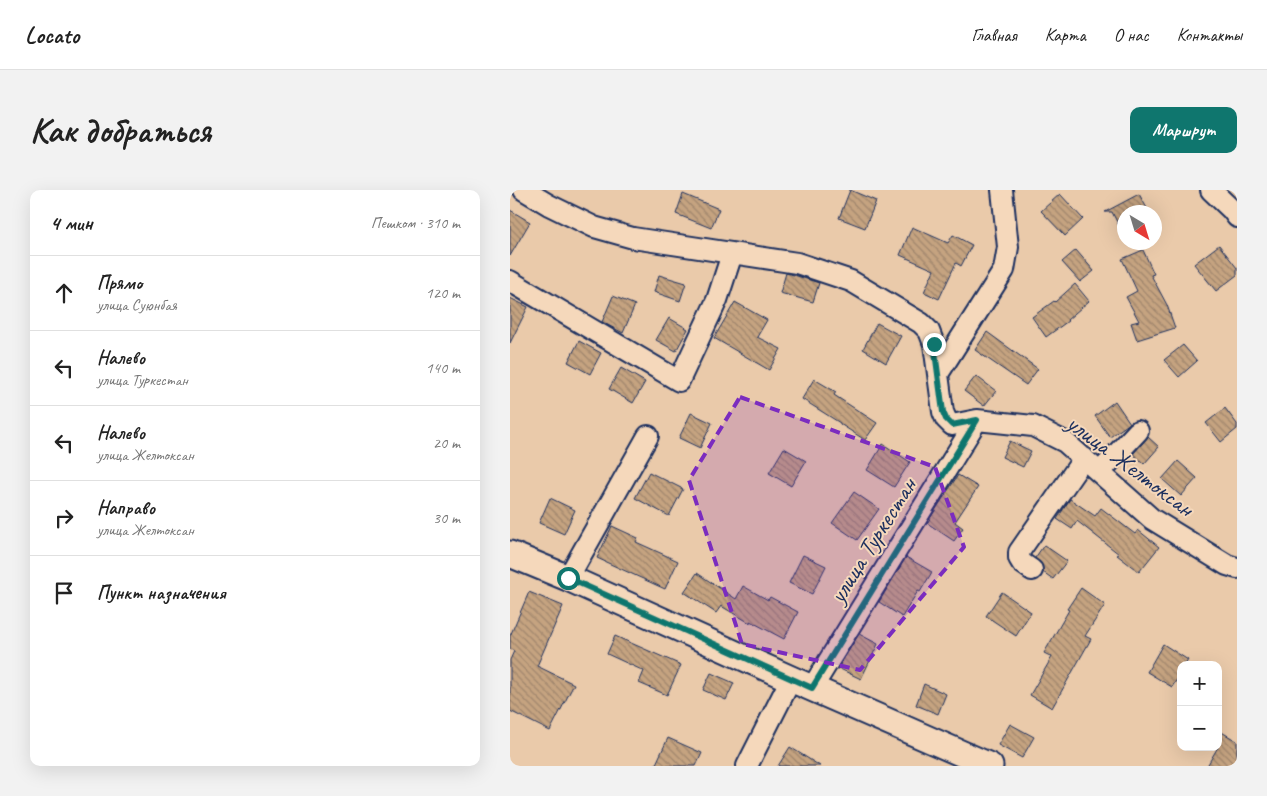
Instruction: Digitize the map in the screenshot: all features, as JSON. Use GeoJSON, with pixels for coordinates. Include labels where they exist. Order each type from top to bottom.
{"type":"FeatureCollection","features":[{"type":"Feature","properties":{"kind":"main road"},"geometry":{"type":"LineString","coordinates":[[510,554],[990,766]]}},
{"type":"Feature","properties":{"kind":"street","name":"улица Желтоксан"},"geometry":{"type":"LineString","coordinates":[[524,190],[549,205],[594,226],[633,238],[732,254],[798,262],[851,281],[921,323],[929,331],[934,344],[943,412],[946,419],[952,425],[977,420],[1032,426],[1065,442],[1152,519],[1226,565],[1237,568]]}},
{"type":"Feature","properties":{"kind":"street"},"geometry":{"type":"LineString","coordinates":[[938,374],[1004,270],[1008,247],[1002,190]]}},
{"type":"Feature","properties":{"kind":"street"},"geometry":{"type":"LineString","coordinates":[[1211,190],[1237,217]]}},
{"type":"Feature","properties":{"kind":"street"},"geometry":{"type":"LineString","coordinates":[[510,281],[679,381],[717,300],[732,254]]}},
{"type":"Feature","properties":{"kind":"street","name":"улица Туркестан"},"geometry":{"type":"LineString","coordinates":[[747,766],[977,420]]}},
{"type":"Feature","properties":{"kind":"street"},"geometry":{"type":"LineString","coordinates":[[1100,472],[1138,431]]}},
{"type":"Feature","properties":{"kind":"street"},"geometry":{"type":"LineString","coordinates":[[568,578],[648,436]]}},
{"type":"Feature","properties":{"kind":"street"},"geometry":{"type":"LineString","coordinates":[[1032,570],[1022,563],[1019,558],[1019,552],[1084,458]]}},
{"type":"Feature","properties":{"kind":"highlighted area"},"geometry":{"type":"Polygon","coordinates":[[[740,397],[935,467],[964,547],[860,670],[742,644],[689,480],[740,397]]]}},
{"type":"Feature","properties":{"kind":"building"},"geometry":{"type":"Polygon","coordinates":[[[850,190],[876,201],[865,228],[839,218],[850,190]]]}},
{"type":"Feature","properties":{"kind":"building"},"geometry":{"type":"Polygon","coordinates":[[[683,194],[719,209],[711,228],[676,214],[683,194]]]}},
{"type":"Feature","properties":{"kind":"building"},"geometry":{"type":"Polygon","coordinates":[[[1060,194],[1083,219],[1065,236],[1041,211],[1060,194]]]}},
{"type":"Feature","properties":{"kind":"building"},"geometry":{"type":"Polygon","coordinates":[[[1139,194],[1145,205],[1118,205],[1139,194]]]}},
{"type":"Feature","properties":{"kind":"building"},"geometry":{"type":"Polygon","coordinates":[[[1117,206],[1117,222],[1112,212],[1105,212],[1117,206]]]}},
{"type":"Feature","properties":{"kind":"building"},"geometry":{"type":"Polygon","coordinates":[[[510,210],[530,222],[510,256],[510,210]]]}},
{"type":"Feature","properties":{"kind":"building"},"geometry":{"type":"Polygon","coordinates":[[[912,227],[948,243],[953,235],[972,245],[961,266],[956,263],[939,299],[924,292],[934,270],[900,255],[912,227]]]}},
{"type":"Feature","properties":{"kind":"building"},"geometry":{"type":"Polygon","coordinates":[[[1219,245],[1237,268],[1237,275],[1216,291],[1194,264],[1219,245]]]}},
{"type":"Feature","properties":{"kind":"building"},"geometry":{"type":"Polygon","coordinates":[[[1076,250],[1094,271],[1080,282],[1062,262],[1076,250]]]}},
{"type":"Feature","properties":{"kind":"building"},"geometry":{"type":"Polygon","coordinates":[[[1143,250],[1154,274],[1151,275],[1167,305],[1175,328],[1137,340],[1131,323],[1139,321],[1126,297],[1137,291],[1122,259],[1143,250]]]}},
{"type":"Feature","properties":{"kind":"building"},"geometry":{"type":"Polygon","coordinates":[[[786,273],[819,283],[813,302],[780,293],[786,273]]]}},
{"type":"Feature","properties":{"kind":"building"},"geometry":{"type":"Polygon","coordinates":[[[659,275],[686,283],[680,301],[654,292],[659,275]]]}},
{"type":"Feature","properties":{"kind":"building"},"geometry":{"type":"Polygon","coordinates":[[[1075,284],[1089,301],[1068,321],[1046,337],[1032,317],[1055,302],[1075,284]]]}},
{"type":"Feature","properties":{"kind":"building"},"geometry":{"type":"Polygon","coordinates":[[[613,296],[635,305],[623,333],[602,322],[613,296]]]}},
{"type":"Feature","properties":{"kind":"building"},"geometry":{"type":"Polygon","coordinates":[[[510,298],[528,307],[510,343],[510,298]]]}},
{"type":"Feature","properties":{"kind":"building"},"geometry":{"type":"Polygon","coordinates":[[[735,302],[767,320],[757,337],[781,349],[769,370],[714,338],[735,302]]]}},
{"type":"Feature","properties":{"kind":"building"},"geometry":{"type":"Polygon","coordinates":[[[669,318],[688,329],[676,351],[656,340],[669,318]]]}},
{"type":"Feature","properties":{"kind":"building"},"geometry":{"type":"Polygon","coordinates":[[[877,323],[901,336],[886,363],[863,349],[877,323]]]}},
{"type":"Feature","properties":{"kind":"building"},"geometry":{"type":"Polygon","coordinates":[[[987,332],[1038,369],[1026,385],[975,350],[987,332]]]}},
{"type":"Feature","properties":{"kind":"building"},"geometry":{"type":"Polygon","coordinates":[[[579,341],[601,353],[590,374],[568,362],[579,341]]]}},
{"type":"Feature","properties":{"kind":"building"},"geometry":{"type":"Polygon","coordinates":[[[1183,345],[1197,361],[1179,377],[1164,360],[1183,345]]]}},
{"type":"Feature","properties":{"kind":"building"},"geometry":{"type":"Polygon","coordinates":[[[621,368],[645,382],[633,403],[609,389],[621,368]]]}},
{"type":"Feature","properties":{"kind":"building"},"geometry":{"type":"Polygon","coordinates":[[[976,376],[996,391],[984,406],[964,391],[976,376]]]}},
{"type":"Feature","properties":{"kind":"building"},"geometry":{"type":"Polygon","coordinates":[[[814,379],[836,392],[834,395],[877,423],[865,440],[802,399],[814,379]]]}},
{"type":"Feature","properties":{"kind":"building"},"geometry":{"type":"Polygon","coordinates":[[[1115,401],[1130,423],[1110,437],[1095,416],[1115,401]]]}},
{"type":"Feature","properties":{"kind":"building"},"geometry":{"type":"Polygon","coordinates":[[[1225,408],[1237,424],[1237,429],[1221,442],[1206,423],[1225,408]]]}},
{"type":"Feature","properties":{"kind":"building"},"geometry":{"type":"Polygon","coordinates":[[[691,413],[712,423],[700,448],[679,438],[691,413]]]}},
{"type":"Feature","properties":{"kind":"building"},"geometry":{"type":"Polygon","coordinates":[[[1148,437],[1159,447],[1144,464],[1133,454],[1148,437]]]}},
{"type":"Feature","properties":{"kind":"building"},"geometry":{"type":"Polygon","coordinates":[[[1010,441],[1031,451],[1023,467],[1002,457],[1010,441]]]}},
{"type":"Feature","properties":{"kind":"building"},"geometry":{"type":"Polygon","coordinates":[[[883,444],[910,462],[894,487],[867,470],[883,444]]]}},
{"type":"Feature","properties":{"kind":"building"},"geometry":{"type":"Polygon","coordinates":[[[784,448],[806,461],[791,486],[769,473],[784,448]]]}},
{"type":"Feature","properties":{"kind":"building"},"geometry":{"type":"Polygon","coordinates":[[[1178,461],[1197,478],[1181,496],[1162,479],[1178,461]]]}},
{"type":"Feature","properties":{"kind":"building"},"geometry":{"type":"Polygon","coordinates":[[[649,472],[683,489],[669,516],[635,498],[649,472]]]}},
{"type":"Feature","properties":{"kind":"building"},"geometry":{"type":"Polygon","coordinates":[[[958,475],[978,487],[955,522],[963,528],[954,541],[927,523],[958,475]]]}},
{"type":"Feature","properties":{"kind":"building"},"geometry":{"type":"Polygon","coordinates":[[[854,492],[879,509],[857,540],[832,523],[854,492]]]}},
{"type":"Feature","properties":{"kind":"building"},"geometry":{"type":"Polygon","coordinates":[[[550,498],[575,510],[564,534],[539,523],[550,498]]]}},
{"type":"Feature","properties":{"kind":"building"},"geometry":{"type":"Polygon","coordinates":[[[1070,499],[1095,516],[1101,508],[1135,534],[1138,530],[1159,547],[1139,572],[1077,521],[1072,529],[1057,519],[1070,499]]]}},
{"type":"Feature","properties":{"kind":"building"},"geometry":{"type":"Polygon","coordinates":[[[612,526],[638,538],[636,542],[678,561],[665,589],[597,558],[612,526]]]}},
{"type":"Feature","properties":{"kind":"building"},"geometry":{"type":"Polygon","coordinates":[[[1044,545],[1067,561],[1053,579],[1043,572],[1042,565],[1035,558],[1044,545]]]}},
{"type":"Feature","properties":{"kind":"building"},"geometry":{"type":"Polygon","coordinates":[[[803,555],[826,566],[812,594],[789,583],[803,555]]]}},
{"type":"Feature","properties":{"kind":"building"},"geometry":{"type":"Polygon","coordinates":[[[906,557],[932,572],[902,617],[879,602],[906,557]]]}},
{"type":"Feature","properties":{"kind":"building"},"geometry":{"type":"Polygon","coordinates":[[[697,573],[736,599],[743,586],[768,600],[770,597],[798,612],[784,639],[750,621],[750,623],[721,606],[716,613],[684,592],[697,573]]]}},
{"type":"Feature","properties":{"kind":"building"},"geometry":{"type":"Polygon","coordinates":[[[1081,588],[1105,605],[1085,636],[1091,639],[1052,708],[1030,695],[1052,657],[1044,653],[1069,610],[1067,609],[1081,588]]]}},
{"type":"Feature","properties":{"kind":"building"},"geometry":{"type":"Polygon","coordinates":[[[529,592],[563,606],[537,666],[574,684],[550,731],[510,711],[510,660],[514,651],[510,649],[510,636],[529,592]]]}},
{"type":"Feature","properties":{"kind":"building"},"geometry":{"type":"Polygon","coordinates":[[[1002,592],[1031,612],[1016,636],[986,616],[1002,592]]]}},
{"type":"Feature","properties":{"kind":"building"},"geometry":{"type":"Polygon","coordinates":[[[859,634],[878,644],[861,679],[838,668],[859,634]]]}},
{"type":"Feature","properties":{"kind":"building"},"geometry":{"type":"Polygon","coordinates":[[[615,636],[681,665],[667,695],[639,683],[644,671],[607,654],[615,636]]]}},
{"type":"Feature","properties":{"kind":"building"},"geometry":{"type":"Polygon","coordinates":[[[1163,644],[1188,660],[1177,661],[1177,679],[1172,687],[1147,672],[1163,644]]]}},
{"type":"Feature","properties":{"kind":"building"},"geometry":{"type":"Polygon","coordinates":[[[711,673],[734,683],[726,700],[703,690],[711,673]]]}},
{"type":"Feature","properties":{"kind":"building"},"geometry":{"type":"Polygon","coordinates":[[[924,684],[946,694],[938,714],[916,705],[924,684]]]}},
{"type":"Feature","properties":{"kind":"building"},"geometry":{"type":"Polygon","coordinates":[[[1010,724],[1034,737],[1022,758],[998,745],[1010,724]]]}},
{"type":"Feature","properties":{"kind":"building"},"geometry":{"type":"Polygon","coordinates":[[[1222,732],[1237,741],[1237,766],[1207,766],[1216,751],[1222,751],[1222,732]]]}},
{"type":"Feature","properties":{"kind":"building"},"geometry":{"type":"Polygon","coordinates":[[[668,738],[702,753],[696,766],[655,766],[668,738]]]}},
{"type":"Feature","properties":{"kind":"building"},"geometry":{"type":"Polygon","coordinates":[[[790,747],[820,766],[778,766],[790,747]]]}},
{"type":"Feature","properties":{"kind":"route"},"geometry":{"type":"LineString","coordinates":[[568,578],[812,688],[977,420],[952,425],[946,419],[943,412],[934,344]]}}]}
